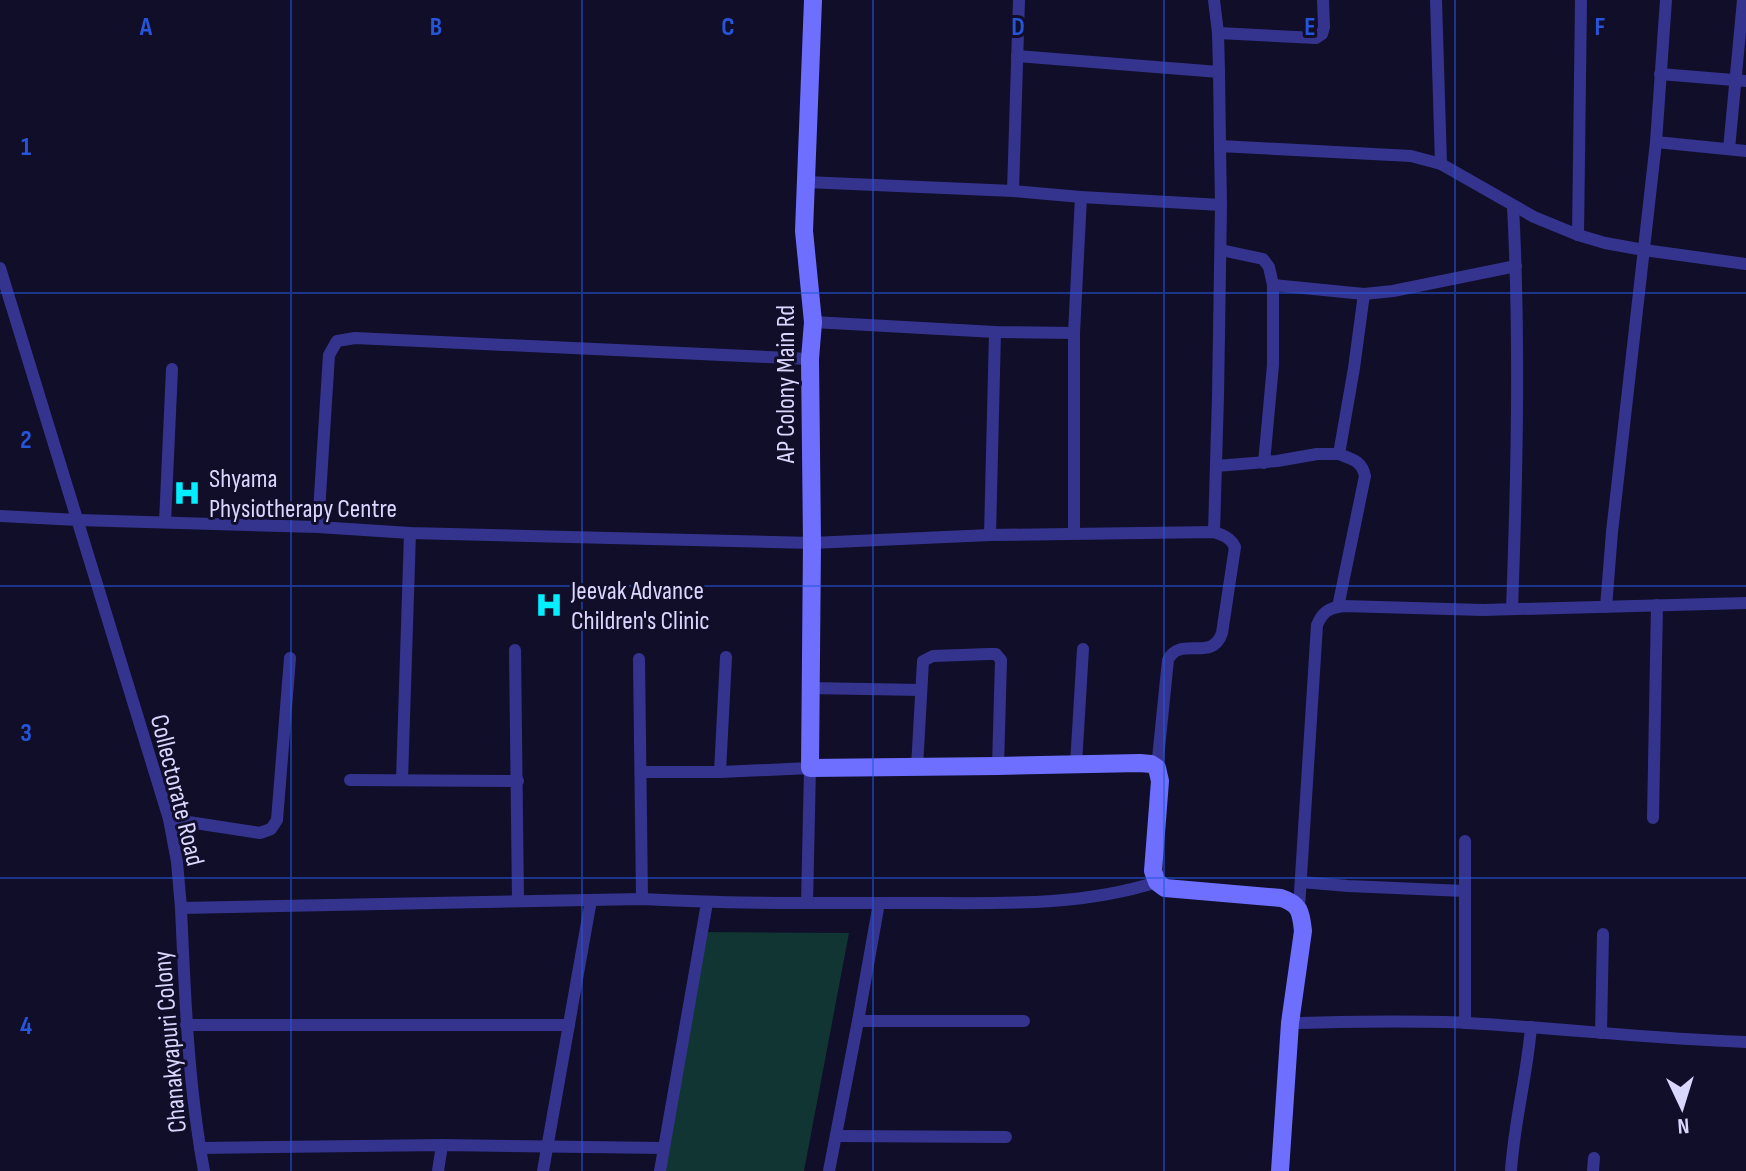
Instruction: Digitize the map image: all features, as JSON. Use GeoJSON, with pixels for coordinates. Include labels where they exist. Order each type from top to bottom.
{"type":"FeatureCollection","features":[{"type":"Feature","properties":{"kind":"street","name":"AP Colony Main Rd"},"geometry":{"type":"LineString","coordinates":[[810,768],[810,359],[813,322],[804,231],[813,0]]}},
{"type":"Feature","properties":{"kind":"street"},"geometry":{"type":"LineString","coordinates":[[1013,191],[1019,0]]}},
{"type":"Feature","properties":{"kind":"street"},"geometry":{"type":"LineString","coordinates":[[1214,0],[1218,33],[1221,205],[1214,532]]}},
{"type":"Feature","properties":{"kind":"street"},"geometry":{"type":"LineString","coordinates":[[1218,33],[1316,38],[1322,34],[1324,27],[1323,0]]}},
{"type":"Feature","properties":{"kind":"street"},"geometry":{"type":"LineString","coordinates":[[1436,0],[1441,164]]}},
{"type":"Feature","properties":{"kind":"street"},"geometry":{"type":"LineString","coordinates":[[1578,235],[1581,0]]}},
{"type":"Feature","properties":{"kind":"street"},"geometry":{"type":"LineString","coordinates":[[1606,607],[1656,142],[1666,0]]}},
{"type":"Feature","properties":{"kind":"street"},"geometry":{"type":"LineString","coordinates":[[1729,149],[1740,80],[1743,5]]}},
{"type":"Feature","properties":{"kind":"street"},"geometry":{"type":"LineString","coordinates":[[1017,56],[1219,72]]}},
{"type":"Feature","properties":{"kind":"street"},"geometry":{"type":"LineString","coordinates":[[1660,74],[1740,80]]}},
{"type":"Feature","properties":{"kind":"street"},"geometry":{"type":"LineString","coordinates":[[1656,142],[1746,151]]}},
{"type":"Feature","properties":{"kind":"street"},"geometry":{"type":"LineString","coordinates":[[1220,146],[1411,156],[1441,164],[1534,217],[1578,235],[1644,250],[1746,264]]}},
{"type":"Feature","properties":{"kind":"street"},"geometry":{"type":"LineString","coordinates":[[806,182],[1013,191],[1221,205]]}},
{"type":"Feature","properties":{"kind":"street"},"geometry":{"type":"LineString","coordinates":[[1074,533],[1074,333],[1081,197]]}},
{"type":"Feature","properties":{"kind":"street"},"geometry":{"type":"LineString","coordinates":[[1512,609],[1517,453],[1513,206]]}},
{"type":"Feature","properties":{"kind":"street"},"geometry":{"type":"LineString","coordinates":[[1221,250],[1263,259],[1269,267],[1273,285],[1273,383],[1264,463]]}},
{"type":"Feature","properties":{"kind":"street"},"geometry":{"type":"LineString","coordinates":[[1273,285],[1364,294],[1516,266]]}},
{"type":"Feature","properties":{"kind":"street","name":"Collectorate Road"},"geometry":{"type":"LineString","coordinates":[[0,268],[169,819],[181,908]]}},
{"type":"Feature","properties":{"kind":"street"},"geometry":{"type":"LineString","coordinates":[[1339,454],[1364,294]]}},
{"type":"Feature","properties":{"kind":"street"},"geometry":{"type":"LineString","coordinates":[[813,322],[1074,333]]}},
{"type":"Feature","properties":{"kind":"street"},"geometry":{"type":"LineString","coordinates":[[990,535],[995,332]]}},
{"type":"Feature","properties":{"kind":"street"},"geometry":{"type":"LineString","coordinates":[[318,527],[329,355],[337,341],[355,338],[810,359]]}},
{"type":"Feature","properties":{"kind":"street"},"geometry":{"type":"LineString","coordinates":[[165,522],[172,369]]}},
{"type":"Feature","properties":{"kind":"street"},"geometry":{"type":"LineString","coordinates":[[1216,466],[1264,463],[1317,454],[1339,454],[1359,462],[1365,476],[1338,607]]}},
{"type":"Feature","properties":{"kind":"street"},"geometry":{"type":"LineString","coordinates":[[0,516],[410,533],[812,543],[990,535],[1214,532],[1233,541],[1235,547],[1222,633],[1214,645],[1174,650],[1168,660],[1157,768],[1160,781],[1153,871],[1157,882],[1165,888],[1281,898],[1299,908]]}},
{"type":"Feature","properties":{"kind":"street"},"geometry":{"type":"LineString","coordinates":[[402,780],[410,533]]}},
{"type":"Feature","properties":{"kind":"street"},"geometry":{"type":"LineString","coordinates":[[1280,1171],[1290,1023],[1303,931],[1299,908],[1317,625],[1322,614],[1338,607],[1437,610],[1746,603]]}},
{"type":"Feature","properties":{"kind":"street"},"geometry":{"type":"LineString","coordinates":[[1653,818],[1657,605]]}},
{"type":"Feature","properties":{"kind":"street"},"geometry":{"type":"LineString","coordinates":[[1076,764],[1083,649]]}},
{"type":"Feature","properties":{"kind":"street"},"geometry":{"type":"LineString","coordinates":[[515,650],[518,900]]}},
{"type":"Feature","properties":{"kind":"street"},"geometry":{"type":"LineString","coordinates":[[917,767],[923,661],[928,658],[989,654],[999,656],[1001,665],[998,766]]}},
{"type":"Feature","properties":{"kind":"street"},"geometry":{"type":"LineString","coordinates":[[720,772],[726,657]]}},
{"type":"Feature","properties":{"kind":"street"},"geometry":{"type":"LineString","coordinates":[[169,819],[260,833],[271,829],[277,820],[290,658]]}},
{"type":"Feature","properties":{"kind":"street"},"geometry":{"type":"LineString","coordinates":[[639,659],[642,899]]}},
{"type":"Feature","properties":{"kind":"street"},"geometry":{"type":"LineString","coordinates":[[810,688],[921,690]]}},
{"type":"Feature","properties":{"kind":"street"},"geometry":{"type":"LineString","coordinates":[[641,772],[1140,763],[1157,768]]}},
{"type":"Feature","properties":{"kind":"street"},"geometry":{"type":"LineString","coordinates":[[807,903],[810,768]]}},
{"type":"Feature","properties":{"kind":"street"},"geometry":{"type":"LineString","coordinates":[[350,780],[518,781]]}},
{"type":"Feature","properties":{"kind":"street"},"geometry":{"type":"LineString","coordinates":[[1465,841],[1465,1023]]}},
{"type":"Feature","properties":{"kind":"street"},"geometry":{"type":"LineString","coordinates":[[181,908],[642,899],[707,903],[1018,903],[1080,899],[1125,892],[1157,882]]}},
{"type":"Feature","properties":{"kind":"street"},"geometry":{"type":"LineString","coordinates":[[1301,882],[1465,891]]}},
{"type":"Feature","properties":{"kind":"street"},"geometry":{"type":"LineString","coordinates":[[543,1171],[591,900]]}},
{"type":"Feature","properties":{"kind":"street"},"geometry":{"type":"LineString","coordinates":[[660,1171],[707,903]]}},
{"type":"Feature","properties":{"kind":"street"},"geometry":{"type":"LineString","coordinates":[[829,1171],[879,903]]}},
{"type":"Feature","properties":{"kind":"street","name":"Chanakyapuri Colony"},"geometry":{"type":"LineString","coordinates":[[181,908],[186,1025],[204,1171]]}},
{"type":"Feature","properties":{"kind":"street"},"geometry":{"type":"LineString","coordinates":[[1601,1033],[1603,934]]}},
{"type":"Feature","properties":{"kind":"street"},"geometry":{"type":"LineString","coordinates":[[858,1021],[1024,1021]]}},
{"type":"Feature","properties":{"kind":"street"},"geometry":{"type":"LineString","coordinates":[[1290,1023],[1465,1023],[1746,1042]]}},
{"type":"Feature","properties":{"kind":"street"},"geometry":{"type":"LineString","coordinates":[[186,1025],[569,1025]]}},
{"type":"Feature","properties":{"kind":"street"},"geometry":{"type":"LineString","coordinates":[[1511,1171],[1531,1027]]}},
{"type":"Feature","properties":{"kind":"street"},"geometry":{"type":"LineString","coordinates":[[836,1136],[1006,1137]]}},
{"type":"Feature","properties":{"kind":"street"},"geometry":{"type":"LineString","coordinates":[[200,1148],[442,1145],[664,1148]]}},
{"type":"Feature","properties":{"kind":"street"},"geometry":{"type":"LineString","coordinates":[[438,1171],[442,1145]]}},
{"type":"Feature","properties":{"kind":"green space"},"geometry":{"type":"Polygon","coordinates":[[[702,932],[849,933],[804,1171],[662,1171],[702,932]]]}},
{"type":"Feature","properties":{"kind":"place","name":"Shyama Physiotherapy Centre"},"geometry":{"type":"Point","coordinates":[187,493]}},
{"type":"Feature","properties":{"kind":"place","name":"Jeevak Advance Children's Clinic"},"geometry":{"type":"Point","coordinates":[549,605]}}]}
